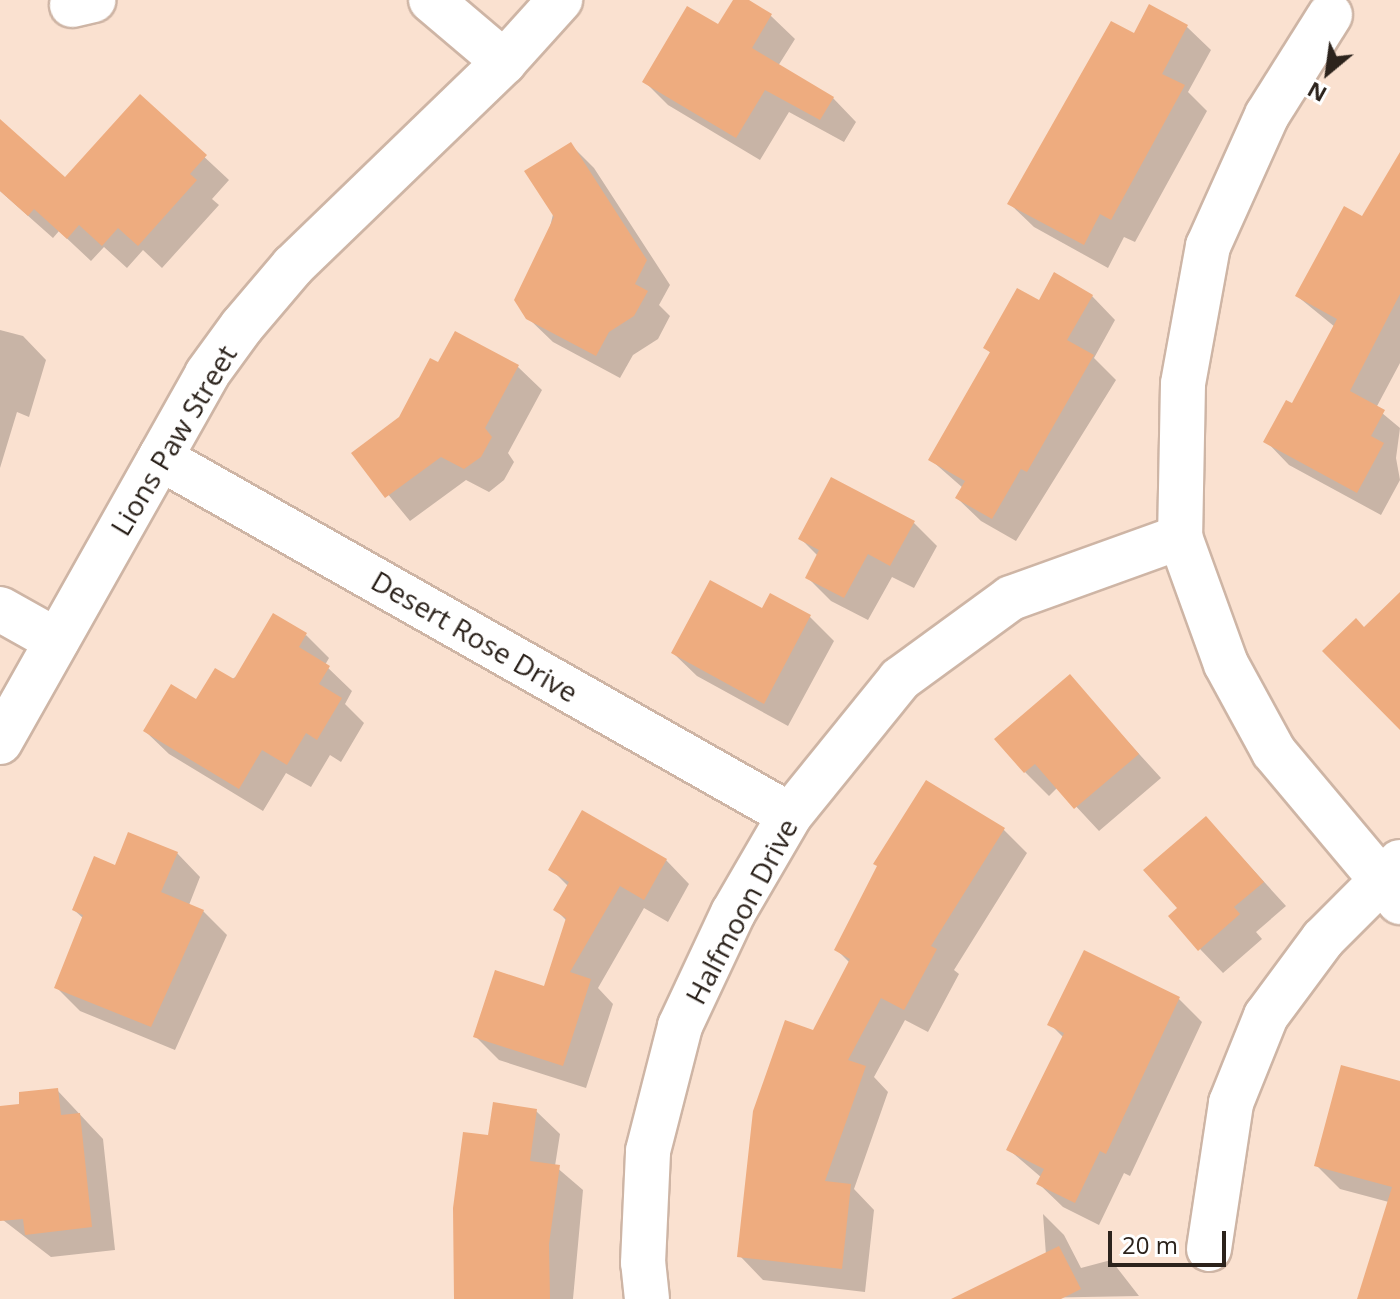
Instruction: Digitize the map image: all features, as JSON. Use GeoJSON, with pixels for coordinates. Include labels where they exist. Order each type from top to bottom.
{"type":"FeatureCollection","features":[{"type":"Feature","properties":{"kind":"street"},"geometry":{"type":"LineString","coordinates":[[431,0],[504,62]]}},
{"type":"Feature","properties":{"kind":"street","name":"Lions Paw Street"},"geometry":{"type":"LineString","coordinates":[[0,742],[207,374],[293,266],[504,62],[560,0]]}},
{"type":"Feature","properties":{"kind":"street"},"geometry":{"type":"LineString","coordinates":[[1209,1249],[1231,1103],[1266,1016],[1323,939],[1393,882],[1274,752],[1226,664],[1180,537],[1183,384],[1208,246],[1267,115],[1330,15]]}},
{"type":"Feature","properties":{"kind":"street","name":"Desert Rose Drive"},"geometry":{"type":"LineString","coordinates":[[160,458],[790,815]]}},
{"type":"Feature","properties":{"kind":"street","name":"Halfmoon Drive"},"geometry":{"type":"LineString","coordinates":[[647,1299],[643,1263],[648,1151],[680,1026],[733,913],[790,815],[900,679],[1011,598],[1180,537]]}},
{"type":"Feature","properties":{"kind":"street"},"geometry":{"type":"LineString","coordinates":[[0,609],[57,641]]}},
{"type":"Feature","properties":{"kind":"building"},"geometry":{"type":"Polygon","coordinates":[[[733,0],[749,0],[772,14],[752,48],[834,97],[820,120],[765,90],[736,138],[642,82],[687,6],[718,24],[733,0]]]}},
{"type":"Feature","properties":{"kind":"building"},"geometry":{"type":"Polygon","coordinates":[[[1149,4],[1188,25],[1162,74],[1185,85],[1111,220],[1100,214],[1084,245],[1007,204],[1111,21],[1134,33],[1149,4]]]}},
{"type":"Feature","properties":{"kind":"building"},"geometry":{"type":"Polygon","coordinates":[[[140,94],[207,155],[190,174],[197,180],[138,246],[118,228],[102,246],[79,225],[67,239],[34,209],[28,216],[0,191],[0,119],[65,177],[140,94]]]}},
{"type":"Feature","properties":{"kind":"building"},"geometry":{"type":"Polygon","coordinates":[[[571,142],[647,260],[635,284],[648,291],[634,316],[609,332],[596,356],[526,319],[514,300],[554,217],[524,171],[571,142]]]}},
{"type":"Feature","properties":{"kind":"building"},"geometry":{"type":"Polygon","coordinates":[[[1400,152],[1400,294],[1350,391],[1385,410],[1371,436],[1384,443],[1357,493],[1263,442],[1286,400],[1292,403],[1337,319],[1295,296],[1344,206],[1362,216],[1400,152]]]}},
{"type":"Feature","properties":{"kind":"building"},"geometry":{"type":"Polygon","coordinates":[[[1054,272],[1093,295],[1067,340],[1094,355],[1027,472],[1021,469],[992,519],[955,498],[965,481],[928,460],[990,352],[983,348],[1017,288],[1039,300],[1054,272]]]}},
{"type":"Feature","properties":{"kind":"building"},"geometry":{"type":"Polygon","coordinates":[[[455,331],[519,365],[485,428],[492,437],[481,457],[464,469],[441,457],[385,498],[351,453],[399,417],[430,358],[438,362],[455,331]]]}},
{"type":"Feature","properties":{"kind":"building"},"geometry":{"type":"Polygon","coordinates":[[[831,477],[915,521],[890,566],[868,554],[844,598],[805,578],[819,550],[798,539],[831,477]]]}},
{"type":"Feature","properties":{"kind":"building"},"geometry":{"type":"Polygon","coordinates":[[[710,580],[762,608],[770,593],[811,615],[764,704],[671,653],[710,580]]]}},
{"type":"Feature","properties":{"kind":"building"},"geometry":{"type":"Polygon","coordinates":[[[1400,592],[1400,730],[1322,651],[1356,618],[1364,627],[1400,592]]]}},
{"type":"Feature","properties":{"kind":"building"},"geometry":{"type":"Polygon","coordinates":[[[273,613],[307,633],[299,647],[330,666],[319,684],[342,698],[317,740],[306,733],[287,765],[262,750],[239,789],[143,731],[171,684],[196,699],[215,668],[234,679],[273,613]]]}},
{"type":"Feature","properties":{"kind":"building"},"geometry":{"type":"Polygon","coordinates":[[[1070,674],[1139,754],[1074,809],[1035,764],[1024,773],[994,739],[1070,674]]]}},
{"type":"Feature","properties":{"kind":"building"},"geometry":{"type":"Polygon","coordinates":[[[926,780],[1005,828],[931,946],[937,949],[904,1010],[881,998],[848,1060],[866,1066],[825,1181],[851,1184],[842,1269],[737,1257],[753,1111],[785,1020],[813,1030],[850,959],[834,950],[877,866],[873,864],[926,780]]]}},
{"type":"Feature","properties":{"kind":"building"},"geometry":{"type":"Polygon","coordinates":[[[582,810],[667,859],[644,900],[620,886],[570,972],[591,979],[563,1066],[473,1037],[495,970],[544,986],[566,918],[553,910],[569,882],[548,870],[582,810]]]}},
{"type":"Feature","properties":{"kind":"building"},"geometry":{"type":"Polygon","coordinates":[[[1206,816],[1264,882],[1234,907],[1240,914],[1198,951],[1168,916],[1177,908],[1143,870],[1206,816]]]}},
{"type":"Feature","properties":{"kind":"building"},"geometry":{"type":"Polygon","coordinates":[[[128,832],[178,852],[161,892],[204,910],[151,1027],[54,988],[83,915],[72,910],[94,856],[115,865],[128,832]]]}},
{"type":"Feature","properties":{"kind":"building"},"geometry":{"type":"Polygon","coordinates":[[[1084,950],[1180,997],[1106,1154],[1100,1151],[1075,1203],[1036,1184],[1044,1169],[1006,1150],[1064,1033],[1047,1025],[1084,950]]]}},
{"type":"Feature","properties":{"kind":"building"},"geometry":{"type":"Polygon","coordinates":[[[1341,1065],[1400,1081],[1400,1299],[1357,1299],[1392,1187],[1314,1166],[1341,1065]]]}},
{"type":"Feature","properties":{"kind":"building"},"geometry":{"type":"Polygon","coordinates":[[[58,1088],[61,1115],[80,1113],[92,1227],[25,1235],[23,1219],[0,1221],[0,1106],[19,1104],[19,1092],[58,1088]]]}},
{"type":"Feature","properties":{"kind":"building"},"geometry":{"type":"Polygon","coordinates":[[[493,1102],[537,1109],[530,1161],[560,1165],[549,1244],[550,1299],[454,1299],[453,1208],[463,1132],[488,1135],[493,1102]]]}},
{"type":"Feature","properties":{"kind":"building"},"geometry":{"type":"Polygon","coordinates":[[[1059,1246],[1081,1289],[1061,1299],[951,1299],[1059,1246]]]}}]}
